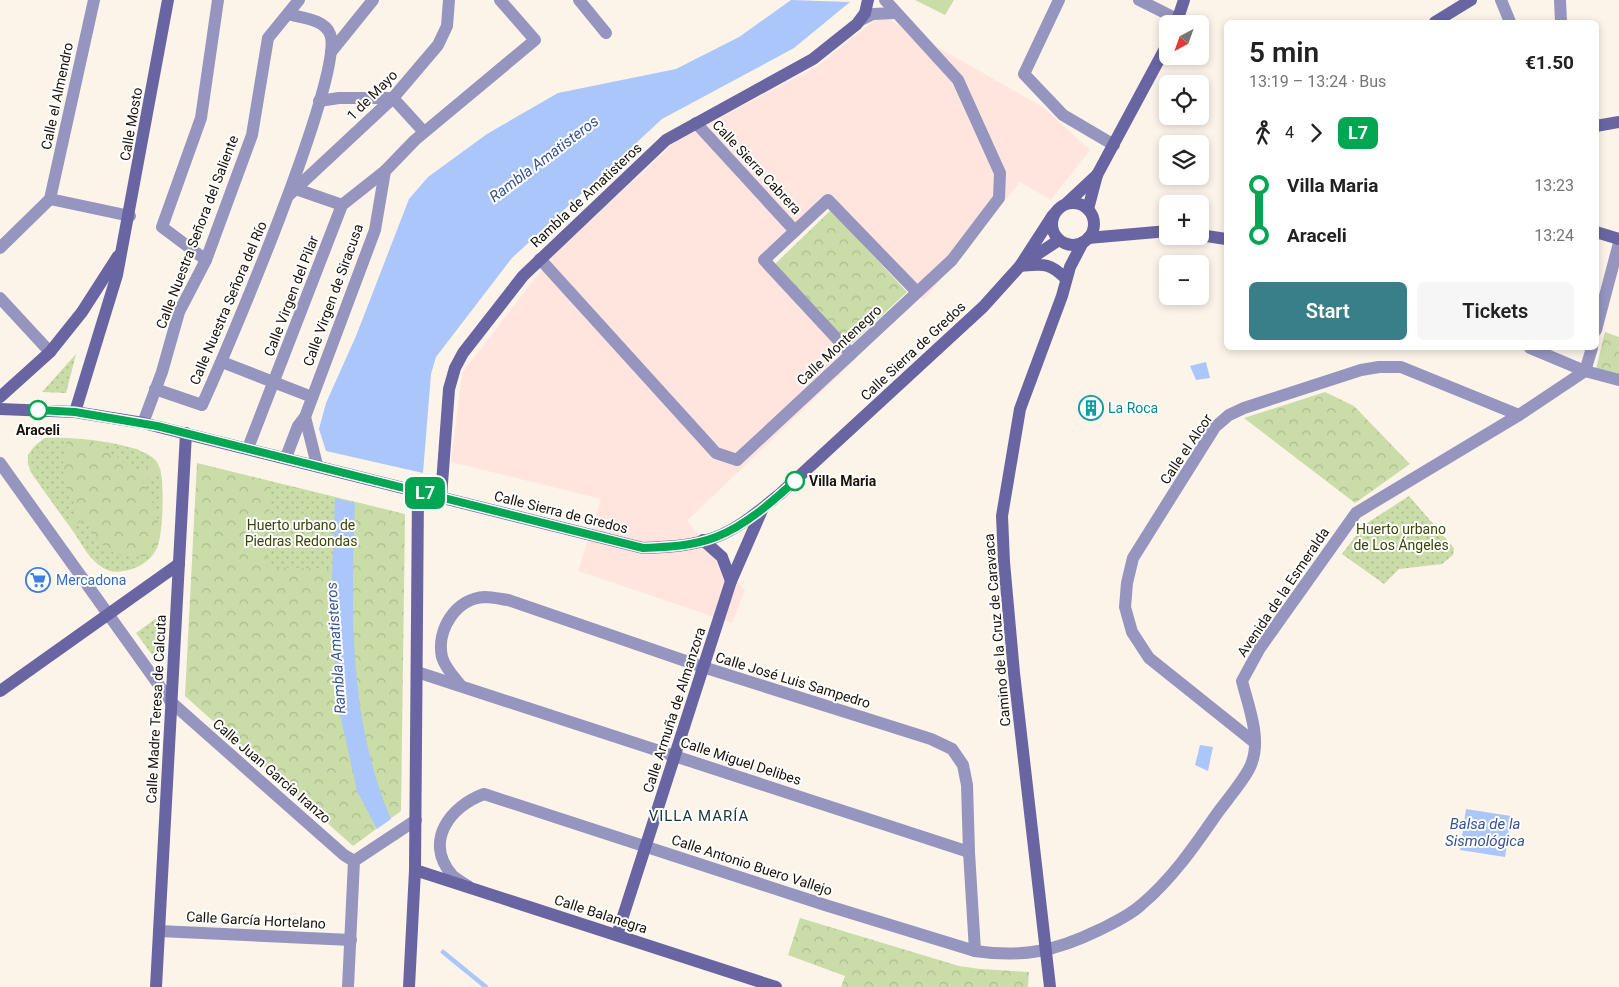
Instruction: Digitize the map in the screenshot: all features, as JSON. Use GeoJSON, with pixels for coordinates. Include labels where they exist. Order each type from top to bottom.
{"type":"FeatureCollection","features":[{"type":"Feature","properties":{"kind":"street","name":"Calle el Almendro"},"geometry":{"type":"LineString","coordinates":[[50,199],[94,0]]}},
{"type":"Feature","properties":{"kind":"street","name":"Calle Mosto"},"geometry":{"type":"LineString","coordinates":[[75,412],[117,275],[130,216],[168,0]]}},
{"type":"Feature","properties":{"kind":"street"},"geometry":{"type":"LineString","coordinates":[[206,260],[162,227],[201,118],[218,0]]}},
{"type":"Feature","properties":{"kind":"street","name":"Calle Nuestra Señora del Saliente"},"geometry":{"type":"LineString","coordinates":[[143,423],[179,312],[206,260],[252,135],[268,38],[299,0]]}},
{"type":"Feature","properties":{"kind":"street"},"geometry":{"type":"LineString","coordinates":[[331,52],[373,0]]}},
{"type":"Feature","properties":{"kind":"street","name":"1 de Mayo"},"geometry":{"type":"LineString","coordinates":[[292,192],[393,98],[438,44],[447,26],[448,0]]}},
{"type":"Feature","properties":{"kind":"street"},"geometry":{"type":"LineString","coordinates":[[292,192],[342,205],[385,171],[424,132],[535,40],[500,0]]}},
{"type":"Feature","properties":{"kind":"street"},"geometry":{"type":"LineString","coordinates":[[579,0],[606,33]]}},
{"type":"Feature","properties":{"kind":"street","name":"Rambla de Amatisteros"},"geometry":{"type":"LineString","coordinates":[[441,497],[449,389],[455,368],[487,321],[540,259],[666,140],[806,64],[843,37],[859,21],[865,13],[868,0]]}},
{"type":"Feature","properties":{"kind":"street","name":"Calle Montenegro"},"geometry":{"type":"LineString","coordinates":[[540,259],[716,453],[737,460],[952,260],[999,198],[1000,173],[958,80],[885,0]]}},
{"type":"Feature","properties":{"kind":"street"},"geometry":{"type":"LineString","coordinates":[[1059,0],[1024,74],[1063,115],[1114,145]]}},
{"type":"Feature","properties":{"kind":"street"},"geometry":{"type":"LineString","coordinates":[[1139,0],[1165,15]]}},
{"type":"Feature","properties":{"kind":"street"},"geometry":{"type":"LineString","coordinates":[[1178,15],[1184,0]]}},
{"type":"Feature","properties":{"kind":"street"},"geometry":{"type":"LineString","coordinates":[[1438,20],[1471,0]]}},
{"type":"Feature","properties":{"kind":"street"},"geometry":{"type":"LineString","coordinates":[[1501,0],[1509,20]]}},
{"type":"Feature","properties":{"kind":"street"},"geometry":{"type":"LineString","coordinates":[[1560,0],[1562,20]]}},
{"type":"Feature","properties":{"kind":"street"},"geometry":{"type":"LineString","coordinates":[[859,21],[873,14],[895,13]]}},
{"type":"Feature","properties":{"kind":"street"},"geometry":{"type":"LineString","coordinates":[[288,14],[323,24],[331,35],[331,52]]}},
{"type":"Feature","properties":{"kind":"street","name":"Calle Nuestra Señora del Río"},"geometry":{"type":"LineString","coordinates":[[155,389],[202,405],[222,362],[292,192],[319,101],[331,52]]}},
{"type":"Feature","properties":{"kind":"street"},"geometry":{"type":"LineString","coordinates":[[1068,273],[1060,241],[1052,227],[1054,215],[1061,206],[1068,203],[1097,175],[1159,60]]}},
{"type":"Feature","properties":{"kind":"street"},"geometry":{"type":"LineString","coordinates":[[319,101],[339,98],[393,98],[424,132]]}},
{"type":"Feature","properties":{"kind":"street"},"geometry":{"type":"LineString","coordinates":[[1599,125],[1619,122]]}},
{"type":"Feature","properties":{"kind":"street","name":"Calle Sierra Cabrera"},"geometry":{"type":"LineString","coordinates":[[696,123],[795,230]]}},
{"type":"Feature","properties":{"kind":"street","name":"Calle Virgen de Siracusa"},"geometry":{"type":"LineString","coordinates":[[286,457],[298,426],[305,417],[375,230],[385,171]]}},
{"type":"Feature","properties":{"kind":"street"},"geometry":{"type":"LineString","coordinates":[[1085,240],[1093,230],[1090,213],[1097,175]]}},
{"type":"Feature","properties":{"kind":"street"},"geometry":{"type":"LineString","coordinates":[[0,248],[50,199],[130,216]]}},
{"type":"Feature","properties":{"kind":"street","name":"Calle Sierra Cabrera"},"geometry":{"type":"LineString","coordinates":[[851,354],[764,260],[795,230],[828,200],[917,292]]}},
{"type":"Feature","properties":{"kind":"street"},"geometry":{"type":"LineString","coordinates":[[1068,203],[1079,204],[1118,234]]}},
{"type":"Feature","properties":{"kind":"street","name":"Calle Virgen del Pilar"},"geometry":{"type":"LineString","coordinates":[[248,448],[342,205]]}},
{"type":"Feature","properties":{"kind":"street","name":"Calle Sierra de Gredos"},"geometry":{"type":"LineString","coordinates":[[0,409],[75,412],[143,423],[286,457],[643,548],[681,546],[717,537],[764,507],[983,307],[1020,266],[1054,215]]}},
{"type":"Feature","properties":{"kind":"street"},"geometry":{"type":"LineString","coordinates":[[1060,241],[1074,245],[1085,240],[1118,234],[1159,232]]}},
{"type":"Feature","properties":{"kind":"street"},"geometry":{"type":"LineString","coordinates":[[1599,233],[1619,239]]}},
{"type":"Feature","properties":{"kind":"street"},"geometry":{"type":"LineString","coordinates":[[1209,236],[1224,239]]}},
{"type":"Feature","properties":{"kind":"street","name":"Camino de la Cruz de Caravaca"},"geometry":{"type":"LineString","coordinates":[[1050,987],[1014,672],[1004,562],[1002,516],[1020,409],[1068,273],[1085,240]]}},
{"type":"Feature","properties":{"kind":"street","name":"Calle Sierra de Gredos"},"geometry":{"type":"LineString","coordinates":[[1020,266],[1060,241]]}},
{"type":"Feature","properties":{"kind":"street"},"geometry":{"type":"LineString","coordinates":[[1599,319],[1619,244]]}},
{"type":"Feature","properties":{"kind":"street","name":"Calle Mosto"},"geometry":{"type":"LineString","coordinates":[[0,396],[50,352],[82,312],[121,252]]}},
{"type":"Feature","properties":{"kind":"street"},"geometry":{"type":"LineString","coordinates":[[1020,266],[1044,264],[1068,273]]}},
{"type":"Feature","properties":{"kind":"street"},"geometry":{"type":"LineString","coordinates":[[0,298],[50,352]]}},
{"type":"Feature","properties":{"kind":"street"},"geometry":{"type":"LineString","coordinates":[[1535,350],[1585,371],[1619,380]]}},
{"type":"Feature","properties":{"kind":"street"},"geometry":{"type":"LineString","coordinates":[[1585,371],[1591,350]]}},
{"type":"Feature","properties":{"kind":"street"},"geometry":{"type":"LineString","coordinates":[[222,362],[312,397]]}},
{"type":"Feature","properties":{"kind":"street","name":"Calle el Alcor"},"geometry":{"type":"LineString","coordinates":[[1254,742],[1149,658],[1132,632],[1125,607],[1127,583],[1134,558],[1215,427],[1229,415],[1244,408],[1361,370],[1378,367],[1400,367],[1519,415]]}},
{"type":"Feature","properties":{"kind":"street","name":"Avenida de la Esmeralda"},"geometry":{"type":"LineString","coordinates":[[1047,951],[1076,942],[1115,923],[1140,907],[1162,886],[1197,843],[1252,763],[1255,736],[1242,681],[1260,648],[1356,513],[1519,415],[1585,371]]}},
{"type":"Feature","properties":{"kind":"street"},"geometry":{"type":"LineString","coordinates":[[305,417],[317,465]]}},
{"type":"Feature","properties":{"kind":"street","name":"Calle Madre Teresa de Calcuta"},"geometry":{"type":"LineString","coordinates":[[156,987],[186,433]]}},
{"type":"Feature","properties":{"kind":"street","name":"Calle Juan García Iranzo"},"geometry":{"type":"LineString","coordinates":[[0,463],[171,702],[344,855],[354,861]]}},
{"type":"Feature","properties":{"kind":"street"},"geometry":{"type":"LineString","coordinates":[[408,987],[416,870],[418,491]]}},
{"type":"Feature","properties":{"kind":"street","name":"Calle Armuña de Almanzora"},"geometry":{"type":"LineString","coordinates":[[617,934],[730,580],[764,507]]}},
{"type":"Feature","properties":{"kind":"street"},"geometry":{"type":"LineString","coordinates":[[722,557],[731,528]]}},
{"type":"Feature","properties":{"kind":"street"},"geometry":{"type":"LineString","coordinates":[[703,540],[722,557],[730,580]]}},
{"type":"Feature","properties":{"kind":"street"},"geometry":{"type":"LineString","coordinates":[[0,691],[179,564]]}},
{"type":"Feature","properties":{"kind":"street","name":"Calle José Luis Sampedro"},"geometry":{"type":"LineString","coordinates":[[462,686],[443,658],[442,634],[446,625],[466,601],[484,597],[508,600],[703,667],[931,739],[952,749],[963,765],[967,785],[968,852],[975,950]]}},
{"type":"Feature","properties":{"kind":"street","name":"Calle Miguel Delibes"},"geometry":{"type":"LineString","coordinates":[[417,672],[968,852]]}},
{"type":"Feature","properties":{"kind":"street","name":"Calle Antonio Buero Vallejo"},"geometry":{"type":"LineString","coordinates":[[468,887],[452,874],[442,854],[441,838],[446,822],[458,807],[484,794],[826,905],[975,950],[999,954],[1047,951]]}},
{"type":"Feature","properties":{"kind":"street"},"geometry":{"type":"LineString","coordinates":[[348,987],[354,861],[416,820]]}},
{"type":"Feature","properties":{"kind":"street","name":"Calle Balanegra"},"geometry":{"type":"LineString","coordinates":[[416,870],[776,987]]}},
{"type":"Feature","properties":{"kind":"street","name":"Calle García Hortelano"},"geometry":{"type":"LineString","coordinates":[[159,931],[350,940]]}},
{"type":"Feature","properties":{"kind":"shaded area"},"geometry":{"type":"Polygon","coordinates":[[[881,15],[1043,107],[1090,150],[1051,200],[1020,182],[924,300],[826,201],[758,260],[855,360],[687,521],[745,590],[732,623],[578,571],[601,499],[451,462],[462,373],[554,254],[676,141],[816,67],[881,15]]]}},
{"type":"Feature","properties":{"kind":"green space"},"geometry":{"type":"Polygon","coordinates":[[[915,0],[954,0],[945,15],[915,0]]]}},
{"type":"Feature","properties":{"kind":"green space"},"geometry":{"type":"Polygon","coordinates":[[[831,210],[907,292],[850,345],[775,264],[831,210]]]}},
{"type":"Feature","properties":{"kind":"green space"},"geometry":{"type":"Polygon","coordinates":[[[1605,332],[1619,337],[1619,375],[1595,373],[1605,332]]]}},
{"type":"Feature","properties":{"kind":"green space"},"geometry":{"type":"Polygon","coordinates":[[[76,354],[66,393],[42,392],[76,354]]]}},
{"type":"Feature","properties":{"kind":"green space"},"geometry":{"type":"Polygon","coordinates":[[[1325,392],[1354,406],[1410,464],[1355,503],[1244,418],[1325,392]]]}},
{"type":"Feature","properties":{"kind":"green space"},"geometry":{"type":"Polygon","coordinates":[[[45,438],[87,439],[122,445],[149,455],[157,462],[160,469],[163,491],[161,531],[157,548],[146,561],[131,569],[115,571],[99,565],[89,555],[30,471],[28,455],[45,438]]]}},
{"type":"Feature","properties":{"kind":"green space"},"geometry":{"type":"Polygon","coordinates":[[[45,438],[68,439],[63,459],[64,477],[66,486],[79,513],[66,521],[28,465],[28,456],[35,446],[45,438]]]}},
{"type":"Feature","properties":{"kind":"green space"},"geometry":{"type":"Polygon","coordinates":[[[84,440],[137,449],[155,460],[136,474],[116,456],[84,440]]]}},
{"type":"Feature","properties":{"kind":"green space"},"geometry":{"type":"Polygon","coordinates":[[[197,463],[405,514],[401,811],[353,846],[185,696],[197,463]]]}},
{"type":"Feature","properties":{"kind":"green space"},"geometry":{"type":"Polygon","coordinates":[[[160,468],[162,480],[160,530],[154,505],[143,482],[160,468]]]}},
{"type":"Feature","properties":{"kind":"green space","name":"Huerto urbano de Piedras Redondas"},"geometry":{"type":"Polygon","coordinates":[[[271,482],[335,498],[333,569],[267,567],[271,482]]]}},
{"type":"Feature","properties":{"kind":"green space","name":"Huerto urbano de Los Ángeles"},"geometry":{"type":"Polygon","coordinates":[[[1409,496],[1454,548],[1453,555],[1442,564],[1399,569],[1384,584],[1342,554],[1364,525],[1409,496]]]}},
{"type":"Feature","properties":{"kind":"green space"},"geometry":{"type":"Polygon","coordinates":[[[84,519],[98,539],[111,551],[119,555],[128,556],[152,555],[124,571],[114,572],[104,568],[88,553],[71,528],[84,519]]]}},
{"type":"Feature","properties":{"kind":"green space"},"geometry":{"type":"Polygon","coordinates":[[[158,617],[156,660],[136,633],[158,617]]]}},
{"type":"Feature","properties":{"kind":"green space"},"geometry":{"type":"Polygon","coordinates":[[[800,918],[959,966],[1029,972],[1028,987],[841,987],[845,976],[788,955],[800,918]]]}},
{"type":"Feature","properties":{"kind":"water"},"geometry":{"type":"Polygon","coordinates":[[[791,0],[850,2],[794,48],[662,119],[512,258],[436,357],[431,374],[423,473],[326,451],[319,429],[326,403],[356,336],[409,199],[428,177],[487,134],[558,93],[676,69],[739,37],[791,0]]]}},
{"type":"Feature","properties":{"kind":"water"},"geometry":{"type":"Polygon","coordinates":[[[1206,362],[1210,378],[1196,380],[1190,366],[1206,362]]]}},
{"type":"Feature","properties":{"kind":"water"},"geometry":{"type":"Polygon","coordinates":[[[335,498],[355,503],[353,623],[355,663],[367,742],[377,781],[391,819],[377,829],[357,791],[338,705],[331,601],[335,498]]]}},
{"type":"Feature","properties":{"kind":"water"},"geometry":{"type":"Polygon","coordinates":[[[1200,745],[1213,747],[1208,771],[1195,765],[1200,745]]]}},
{"type":"Feature","properties":{"kind":"water","name":"Balsa de la Sismológica"},"geometry":{"type":"Polygon","coordinates":[[[1466,809],[1511,816],[1505,857],[1460,850],[1466,809]]]}},
{"type":"Feature","properties":{"kind":"waterway","name":"Rambla Amatisteros"},"geometry":{"type":"LineString","coordinates":[[443,952],[486,987]]}},
{"type":"Feature","properties":{"kind":"bus line","name":"L7"},"geometry":{"type":"LineString","coordinates":[[38,410],[75,412],[157,426],[643,548],[681,546],[717,537],[750,517],[795,481]]}},
{"type":"Feature","properties":{"kind":"place","name":"La Roca"},"geometry":{"type":"Point","coordinates":[1091,408]}},
{"type":"Feature","properties":{"kind":"place","name":"Araceli"},"geometry":{"type":"Point","coordinates":[38,410]}},
{"type":"Feature","properties":{"kind":"place","name":"Villa Maria"},"geometry":{"type":"Point","coordinates":[795,481]}},
{"type":"Feature","properties":{"kind":"place","name":"Mercadona"},"geometry":{"type":"Point","coordinates":[38,580]}},
{"type":"Feature","properties":{"kind":"district","name":"VILLA MARÍA"},"geometry":{"type":"Point","coordinates":[699,816]}}]}
